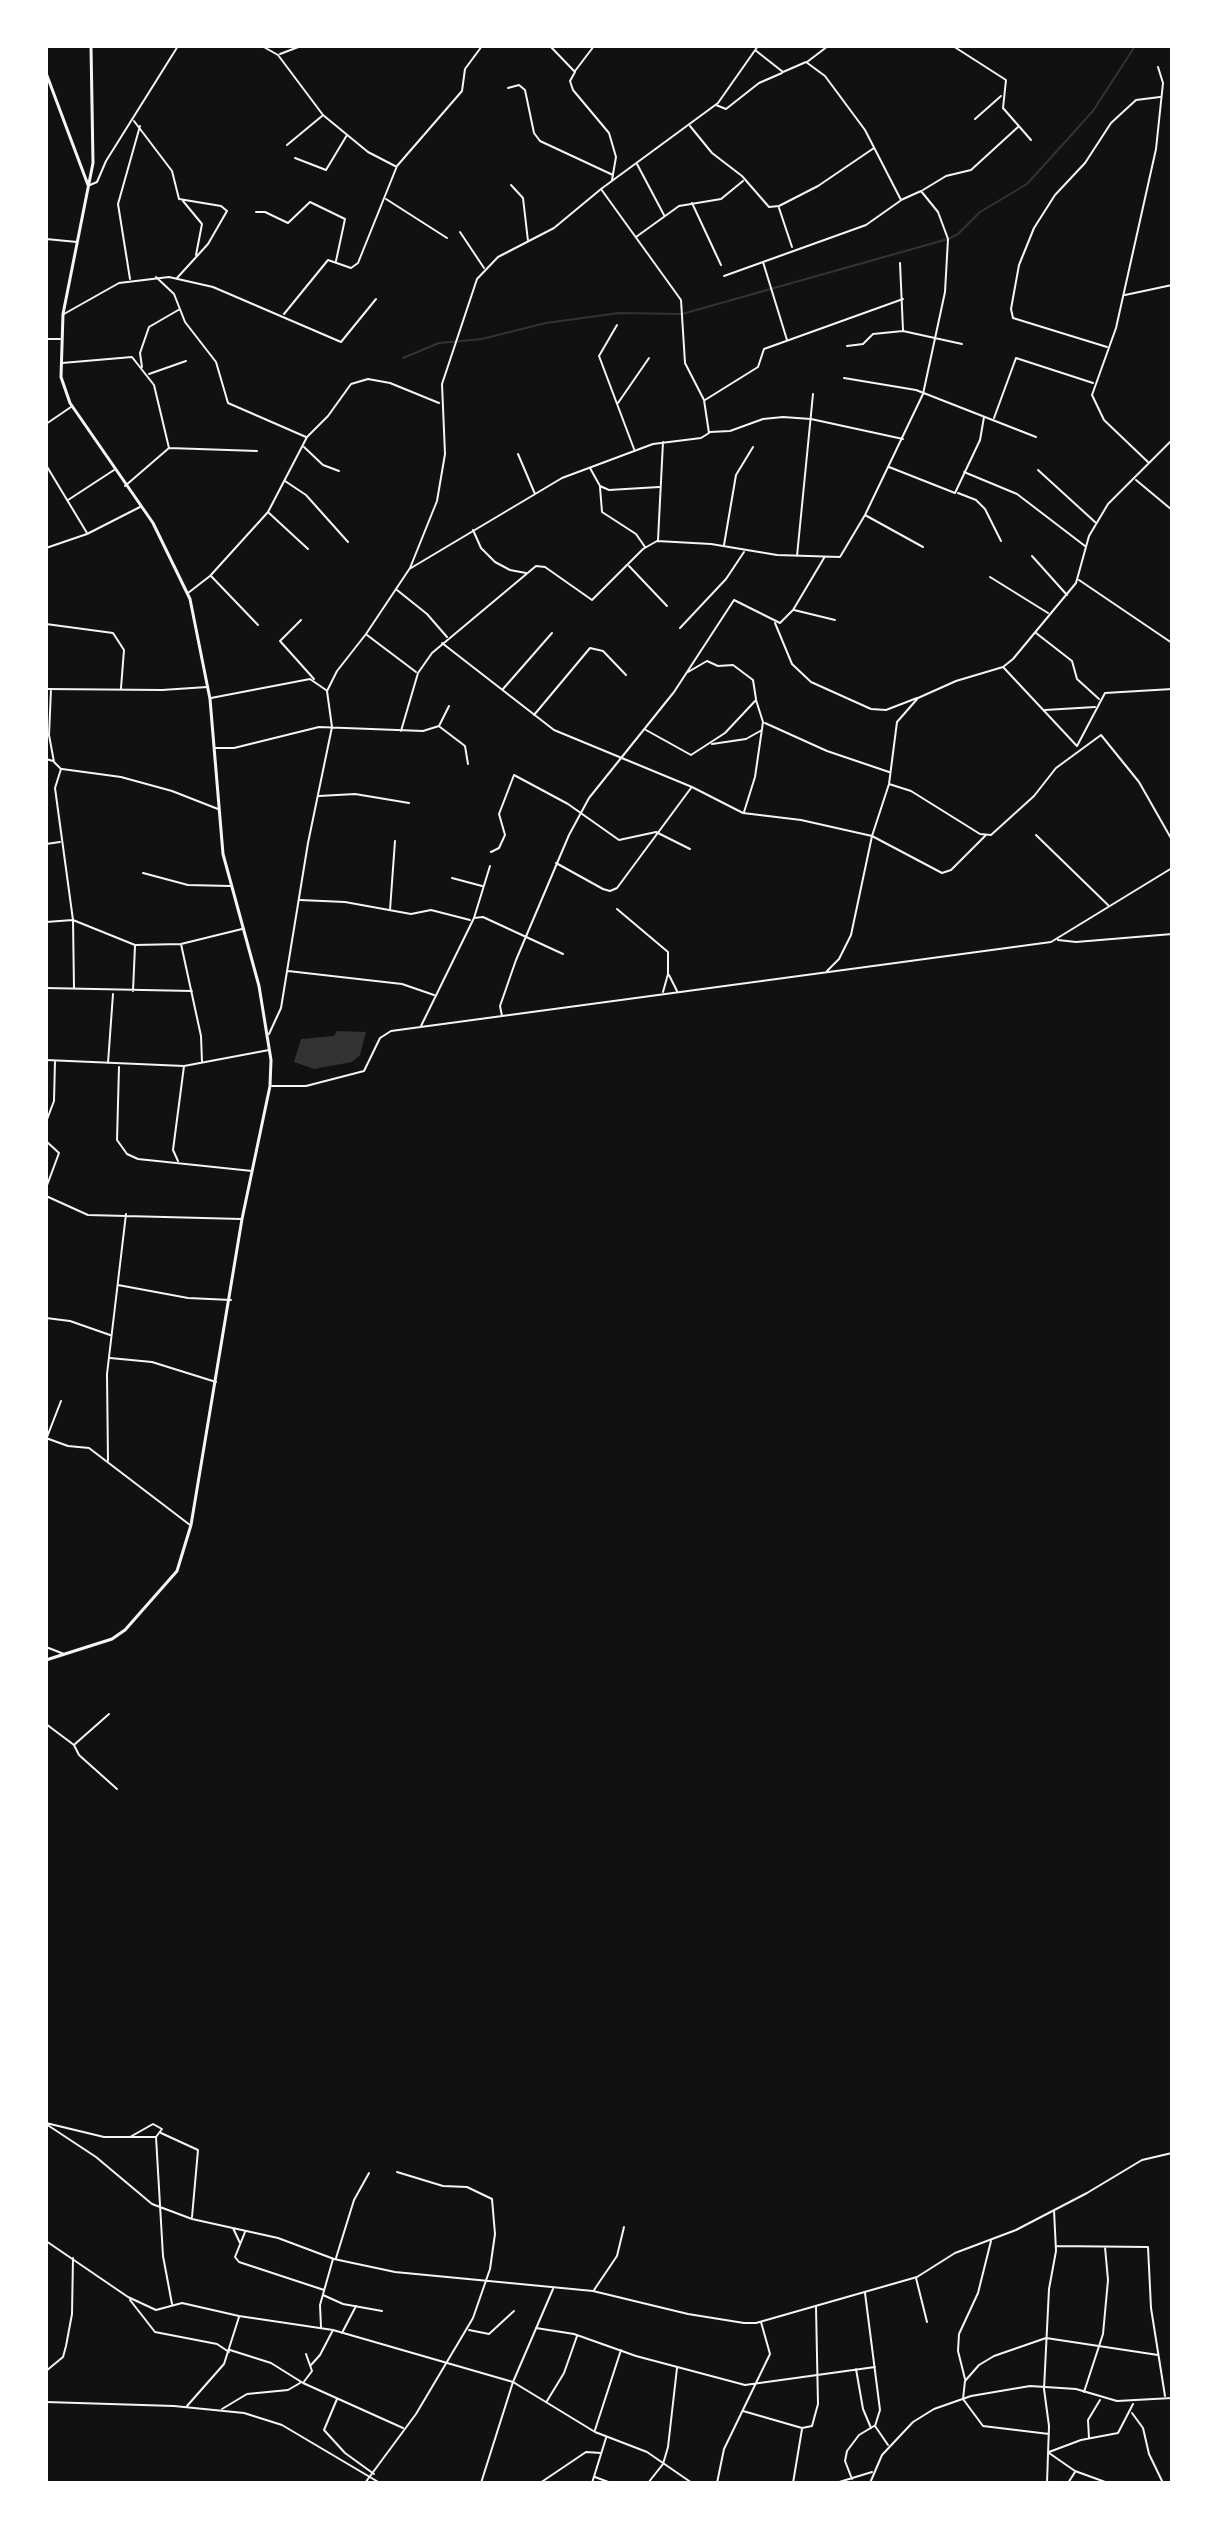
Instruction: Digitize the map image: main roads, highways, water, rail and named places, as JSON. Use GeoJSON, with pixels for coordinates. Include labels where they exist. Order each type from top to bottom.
{"type":"FeatureCollection","features":[{"type":"Feature","properties":{"kind":"main road"},"geometry":{"type":"LineString","coordinates":[[46,1660],[112,1639],[138,1619],[177,1571],[191,1525],[231,1300],[242,1219],[270,1086],[269,1034],[223,854],[210,699],[188,593],[141,506],[72,407],[60,363],[63,314],[93,163],[91,46]]}},
{"type":"Feature","properties":{"kind":"main road"},"geometry":{"type":"LineString","coordinates":[[46,74],[88,186]]}},
{"type":"Feature","properties":{"kind":"waterway"},"geometry":{"type":"LineString","coordinates":[[403,358],[439,343],[482,339],[546,323],[619,313],[682,314],[948,239],[958,234],[980,212],[1027,184],[1093,111],[1135,46]]}}]}
